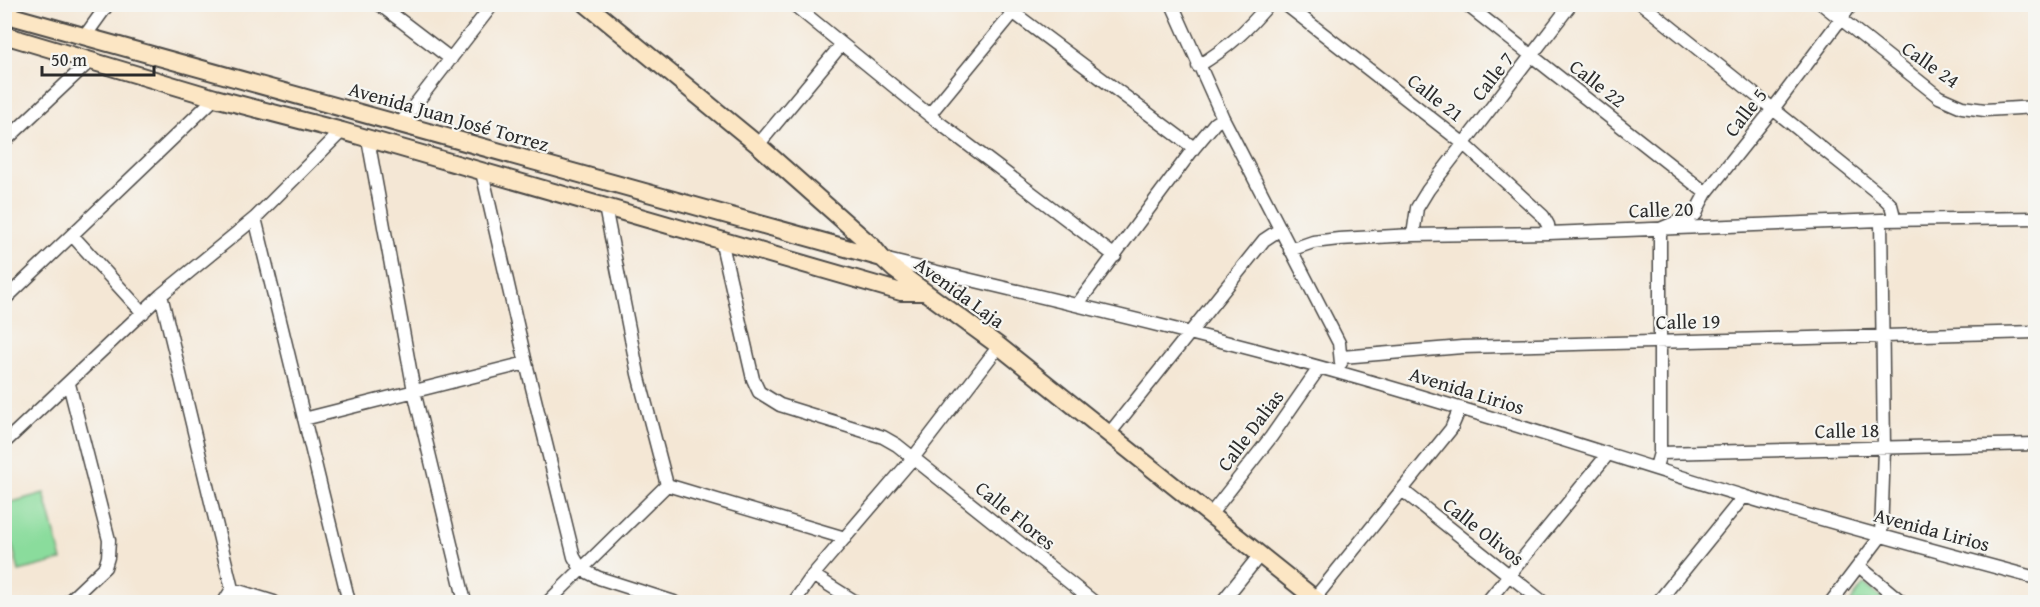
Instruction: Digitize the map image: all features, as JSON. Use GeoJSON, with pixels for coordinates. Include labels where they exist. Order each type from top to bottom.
{"type":"FeatureCollection","features":[{"type":"Feature","properties":{"kind":"street"},"geometry":{"type":"LineString","coordinates":[[85,36],[108,4]]}},
{"type":"Feature","properties":{"kind":"street"},"geometry":{"type":"LineString","coordinates":[[379,4],[451,59]]}},
{"type":"Feature","properties":{"kind":"street"},"geometry":{"type":"LineString","coordinates":[[400,124],[494,4]]}},
{"type":"Feature","properties":{"kind":"street","name":"Avenida Laja"},"geometry":{"type":"LineString","coordinates":[[586,4],[758,145],[873,247],[882,258],[999,346],[1317,601]]}},
{"type":"Feature","properties":{"kind":"street"},"geometry":{"type":"LineString","coordinates":[[793,4],[929,115],[1114,255]]}},
{"type":"Feature","properties":{"kind":"street"},"geometry":{"type":"LineString","coordinates":[[1002,4],[1194,148]]}},
{"type":"Feature","properties":{"kind":"street"},"geometry":{"type":"LineString","coordinates":[[1172,4],[1223,118],[1339,343],[1342,357],[1341,373]]}},
{"type":"Feature","properties":{"kind":"street"},"geometry":{"type":"LineString","coordinates":[[1198,66],[1226,49],[1248,29],[1269,4]]}},
{"type":"Feature","properties":{"kind":"street","name":"Calle 21"},"geometry":{"type":"LineString","coordinates":[[1285,4],[1464,144],[1543,216],[1549,232]]}},
{"type":"Feature","properties":{"kind":"street","name":"Calle 22"},"geometry":{"type":"LineString","coordinates":[[1466,4],[1706,193]]}},
{"type":"Feature","properties":{"kind":"street","name":"Calle 7"},"geometry":{"type":"LineString","coordinates":[[1413,235],[1418,208],[1428,190],[1571,4]]}},
{"type":"Feature","properties":{"kind":"street"},"geometry":{"type":"LineString","coordinates":[[1642,4],[1891,205],[1895,220]]}},
{"type":"Feature","properties":{"kind":"street","name":"Calle 24"},"geometry":{"type":"LineString","coordinates":[[1822,4],[1939,97],[1962,107],[1985,110],[2036,107]]}},
{"type":"Feature","properties":{"kind":"street","name":"Calle 5"},"geometry":{"type":"LineString","coordinates":[[1660,229],[1696,214],[1706,193],[1852,4]]}},
{"type":"Feature","properties":{"kind":"street"},"geometry":{"type":"LineString","coordinates":[[929,115],[1013,13]]}},
{"type":"Feature","properties":{"kind":"street","name":"Avenida Juan José Torrez"},"geometry":{"type":"LineString","coordinates":[[4,14],[882,258]]}},
{"type":"Feature","properties":{"kind":"street"},"geometry":{"type":"LineString","coordinates":[[4,35],[215,98],[342,131],[901,292],[926,292]]}},
{"type":"Feature","properties":{"kind":"street"},"geometry":{"type":"LineString","coordinates":[[758,145],[842,44]]}},
{"type":"Feature","properties":{"kind":"street"},"geometry":{"type":"LineString","coordinates":[[4,142],[90,61]]}},
{"type":"Feature","properties":{"kind":"street"},"geometry":{"type":"LineString","coordinates":[[4,300],[215,98]]}},
{"type":"Feature","properties":{"kind":"street"},"geometry":{"type":"LineString","coordinates":[[1077,305],[1194,148],[1215,123],[1223,118]]}},
{"type":"Feature","properties":{"kind":"street"},"geometry":{"type":"LineString","coordinates":[[4,443],[161,295],[255,218],[342,131]]}},
{"type":"Feature","properties":{"kind":"street"},"geometry":{"type":"LineString","coordinates":[[368,139],[414,391],[465,603]]}},
{"type":"Feature","properties":{"kind":"street"},"geometry":{"type":"LineString","coordinates":[[482,172],[525,363],[574,557],[581,569],[624,588],[674,603]]}},
{"type":"Feature","properties":{"kind":"street"},"geometry":{"type":"LineString","coordinates":[[606,207],[638,374],[668,485]]}},
{"type":"Feature","properties":{"kind":"street"},"geometry":{"type":"LineString","coordinates":[[255,218],[349,603]]}},
{"type":"Feature","properties":{"kind":"street","name":"Calle 20"},"geometry":{"type":"LineString","coordinates":[[1290,250],[1312,242],[1339,238],[1881,220],[2036,218]]}},
{"type":"Feature","properties":{"kind":"street"},"geometry":{"type":"LineString","coordinates":[[1832,603],[1881,536],[1884,516],[1881,220]]}},
{"type":"Feature","properties":{"kind":"street"},"geometry":{"type":"LineString","coordinates":[[1656,467],[1660,453],[1660,229]]}},
{"type":"Feature","properties":{"kind":"street"},"geometry":{"type":"LineString","coordinates":[[1109,434],[1264,240],[1279,230]]}},
{"type":"Feature","properties":{"kind":"street"},"geometry":{"type":"LineString","coordinates":[[72,235],[143,313]]}},
{"type":"Feature","properties":{"kind":"street","name":"Calle Flores"},"geometry":{"type":"LineString","coordinates":[[721,240],[753,379],[759,392],[780,405],[883,437],[913,458],[1094,603]]}},
{"type":"Feature","properties":{"kind":"street","name":"Avenida Lirios"},"geometry":{"type":"LineString","coordinates":[[882,258],[1077,305],[1341,373],[1656,467],[1744,496],[2036,578]]}},
{"type":"Feature","properties":{"kind":"street"},"geometry":{"type":"LineString","coordinates":[[161,295],[232,589],[224,603]]}},
{"type":"Feature","properties":{"kind":"street","name":"Calle 19"},"geometry":{"type":"LineString","coordinates":[[1342,357],[1462,347],[2036,332]]}},
{"type":"Feature","properties":{"kind":"street"},"geometry":{"type":"LineString","coordinates":[[794,603],[813,574],[913,458],[999,346]]}},
{"type":"Feature","properties":{"kind":"street"},"geometry":{"type":"LineString","coordinates":[[304,419],[525,363]]}},
{"type":"Feature","properties":{"kind":"street","name":"Calle Dalias"},"geometry":{"type":"LineString","coordinates":[[1210,514],[1270,437],[1319,368]]}},
{"type":"Feature","properties":{"kind":"street"},"geometry":{"type":"LineString","coordinates":[[68,603],[105,567],[110,540],[69,384]]}},
{"type":"Feature","properties":{"kind":"street"},"geometry":{"type":"LineString","coordinates":[[1317,601],[1451,429],[1460,408]]}},
{"type":"Feature","properties":{"kind":"street","name":"Calle 18"},"geometry":{"type":"LineString","coordinates":[[1660,453],[2036,444]]}},
{"type":"Feature","properties":{"kind":"street"},"geometry":{"type":"LineString","coordinates":[[1487,603],[1608,454]]}},
{"type":"Feature","properties":{"kind":"street"},"geometry":{"type":"LineString","coordinates":[[668,485],[845,538]]}},
{"type":"Feature","properties":{"kind":"street"},"geometry":{"type":"LineString","coordinates":[[548,603],[668,485]]}},
{"type":"Feature","properties":{"kind":"street","name":"Calle Olivos"},"geometry":{"type":"LineString","coordinates":[[1402,490],[1543,603]]}},
{"type":"Feature","properties":{"kind":"street"},"geometry":{"type":"LineString","coordinates":[[1658,603],[1744,496]]}},
{"type":"Feature","properties":{"kind":"street"},"geometry":{"type":"LineString","coordinates":[[1222,603],[1259,556]]}},
{"type":"Feature","properties":{"kind":"street"},"geometry":{"type":"LineString","coordinates":[[1860,567],[1902,603]]}},
{"type":"Feature","properties":{"kind":"street"},"geometry":{"type":"LineString","coordinates":[[813,574],[856,603]]}},
{"type":"Feature","properties":{"kind":"street"},"geometry":{"type":"LineString","coordinates":[[232,589],[274,603]]}},
{"type":"Feature","properties":{"kind":"green space"},"geometry":{"type":"Polygon","coordinates":[[[44,493],[62,560],[19,571],[5,517],[5,504],[44,493]]]}},
{"type":"Feature","properties":{"kind":"green space"},"geometry":{"type":"Polygon","coordinates":[[[1864,584],[1887,602],[1850,602],[1864,584]]]}}]}
